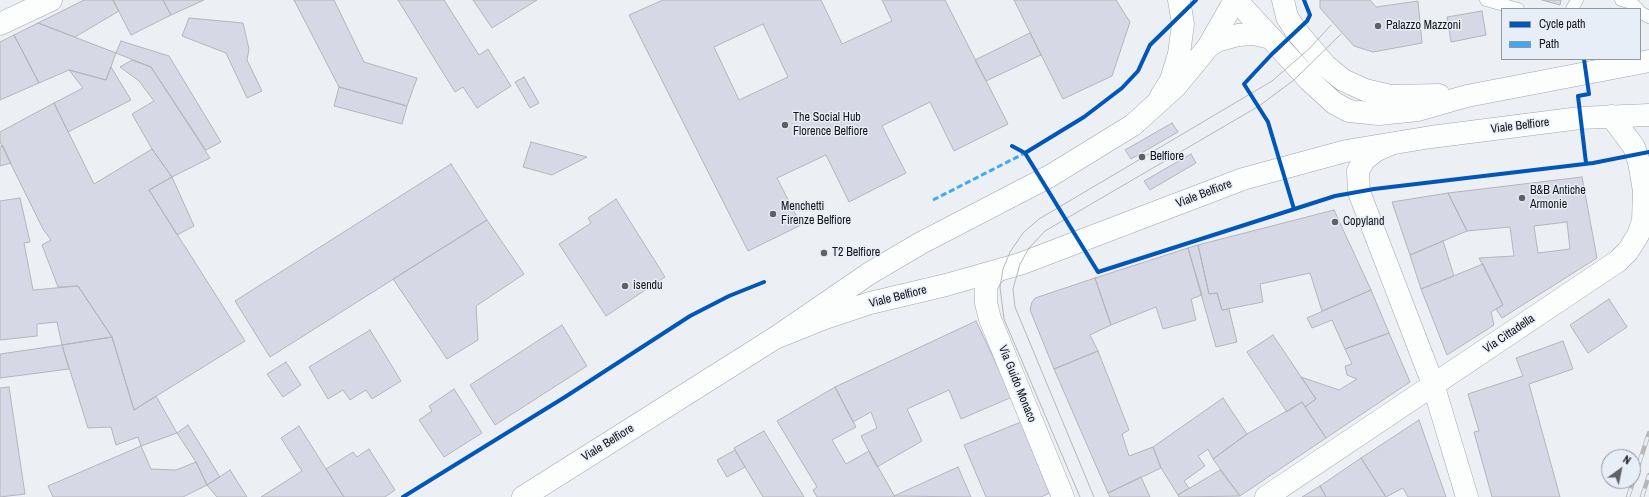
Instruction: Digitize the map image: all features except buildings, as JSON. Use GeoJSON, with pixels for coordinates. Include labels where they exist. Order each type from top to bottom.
{"type":"FeatureCollection","features":[{"type":"Feature","properties":{"kind":"main road"},"geometry":{"type":"LineString","coordinates":[[0,24],[51,0]]}},
{"type":"Feature","properties":{"kind":"main road"},"geometry":{"type":"LineString","coordinates":[[1151,110],[1171,80],[1179,54],[1183,24],[1179,0]]}},
{"type":"Feature","properties":{"kind":"main road","name":"Viale Belfiore"},"geometry":{"type":"LineString","coordinates":[[530,495],[775,338],[870,273],[921,243],[1050,176],[1133,125],[1176,86],[1208,47],[1236,0],[1320,91],[1334,103],[1349,111],[1368,114],[1394,114],[1418,110],[1467,96],[1649,61]]}},
{"type":"Feature","properties":{"kind":"main road","name":"Viale Belfiore"},"geometry":{"type":"LineString","coordinates":[[1285,8],[1296,31],[1326,66],[1343,80],[1356,87],[1391,96],[1467,96]]}},
{"type":"Feature","properties":{"kind":"main road","name":"Viale Belfiore"},"geometry":{"type":"LineString","coordinates":[[1208,47],[1217,41],[1238,34],[1254,34],[1271,38]]}},
{"type":"Feature","properties":{"kind":"main road","name":"Viale Belfiore"},"geometry":{"type":"LineString","coordinates":[[775,338],[825,318],[870,303],[1020,264],[1243,180],[1346,151],[1396,142],[1580,118],[1649,115]]}},
{"type":"Feature","properties":{"kind":"main road","name":"Via Cittadella"},"geometry":{"type":"LineString","coordinates":[[1266,497],[1618,261],[1632,247],[1638,235],[1644,214],[1641,170],[1629,139],[1611,116]]}},
{"type":"Feature","properties":{"kind":"main road"},"geometry":{"type":"LineString","coordinates":[[1396,142],[1375,151],[1364,160],[1358,171],[1357,185],[1433,384],[1467,497]]}},
{"type":"Feature","properties":{"kind":"main road","name":"Via Guido Monaco"},"geometry":{"type":"LineString","coordinates":[[997,271],[990,278],[986,288],[986,303],[990,319],[1063,497]]}},
{"type":"Feature","properties":{"kind":"lane"},"geometry":{"type":"LineString","coordinates":[[1486,0],[1514,8]]}},
{"type":"Feature","properties":{"kind":"lane"},"geometry":{"type":"LineString","coordinates":[[1621,0],[1632,3],[1637,8]]}},
{"type":"Feature","properties":{"kind":"tram line"},"geometry":{"type":"LineString","coordinates":[[1080,497],[1004,319],[1000,287],[1003,269],[1010,252],[1023,233],[1039,219],[1272,81],[1310,48],[1331,25]]}},
{"type":"Feature","properties":{"kind":"tram line"},"geometry":{"type":"LineString","coordinates":[[1094,497],[1015,307],[1013,289],[1020,264],[1029,248],[1045,231],[1259,106],[1294,80],[1341,34]]}},
{"type":"Feature","properties":{"kind":"railway"},"geometry":{"type":"LineString","coordinates":[[1628,497],[1649,433]]}},
{"type":"Feature","properties":{"kind":"railway"},"geometry":{"type":"LineString","coordinates":[[1642,497],[1649,475]]}},
{"type":"Feature","properties":{"kind":"marked path"},"geometry":{"type":"LineString","coordinates":[[933,200],[1025,153]]}},
{"type":"Feature","properties":{"kind":"cycle path"},"geometry":{"type":"LineString","coordinates":[[1012,146],[1025,153],[1084,117],[1122,88],[1138,71],[1150,45],[1196,0]]}},
{"type":"Feature","properties":{"kind":"cycle path"},"geometry":{"type":"LineString","coordinates":[[1294,209],[1268,122],[1244,84],[1272,54],[1307,21],[1310,15],[1304,0]]}},
{"type":"Feature","properties":{"kind":"cycle path"},"geometry":{"type":"LineString","coordinates":[[1584,60],[1589,94],[1578,96],[1586,163]]}},
{"type":"Feature","properties":{"kind":"cycle path"},"geometry":{"type":"LineString","coordinates":[[1025,153],[1098,272],[1335,196],[1374,189],[1593,163],[1649,152]]}},
{"type":"Feature","properties":{"kind":"cycle path"},"geometry":{"type":"LineString","coordinates":[[403,497],[565,397],[690,316],[729,296],[764,282]]}},
{"type":"Feature","properties":{"kind":"place","name":"Palazzo Mazzoni"},"geometry":{"type":"Point","coordinates":[1378,26]}},
{"type":"Feature","properties":{"kind":"place","name":"The Social Hub Florence Belfiore"},"geometry":{"type":"Point","coordinates":[785,125]}},
{"type":"Feature","properties":{"kind":"place","name":"Belfiore"},"geometry":{"type":"Point","coordinates":[1142,157]}},
{"type":"Feature","properties":{"kind":"place","name":"B&B Antiche Armonie"},"geometry":{"type":"Point","coordinates":[1522,198]}},
{"type":"Feature","properties":{"kind":"place","name":"Menchetti Firenze Belfiore"},"geometry":{"type":"Point","coordinates":[773,214]}},
{"type":"Feature","properties":{"kind":"place","name":"Copyland"},"geometry":{"type":"Point","coordinates":[1335,222]}},
{"type":"Feature","properties":{"kind":"place","name":"T2 Belfiore"},"geometry":{"type":"Point","coordinates":[824,253]}},
{"type":"Feature","properties":{"kind":"place","name":"isendu"},"geometry":{"type":"Point","coordinates":[625,286]}}]}
